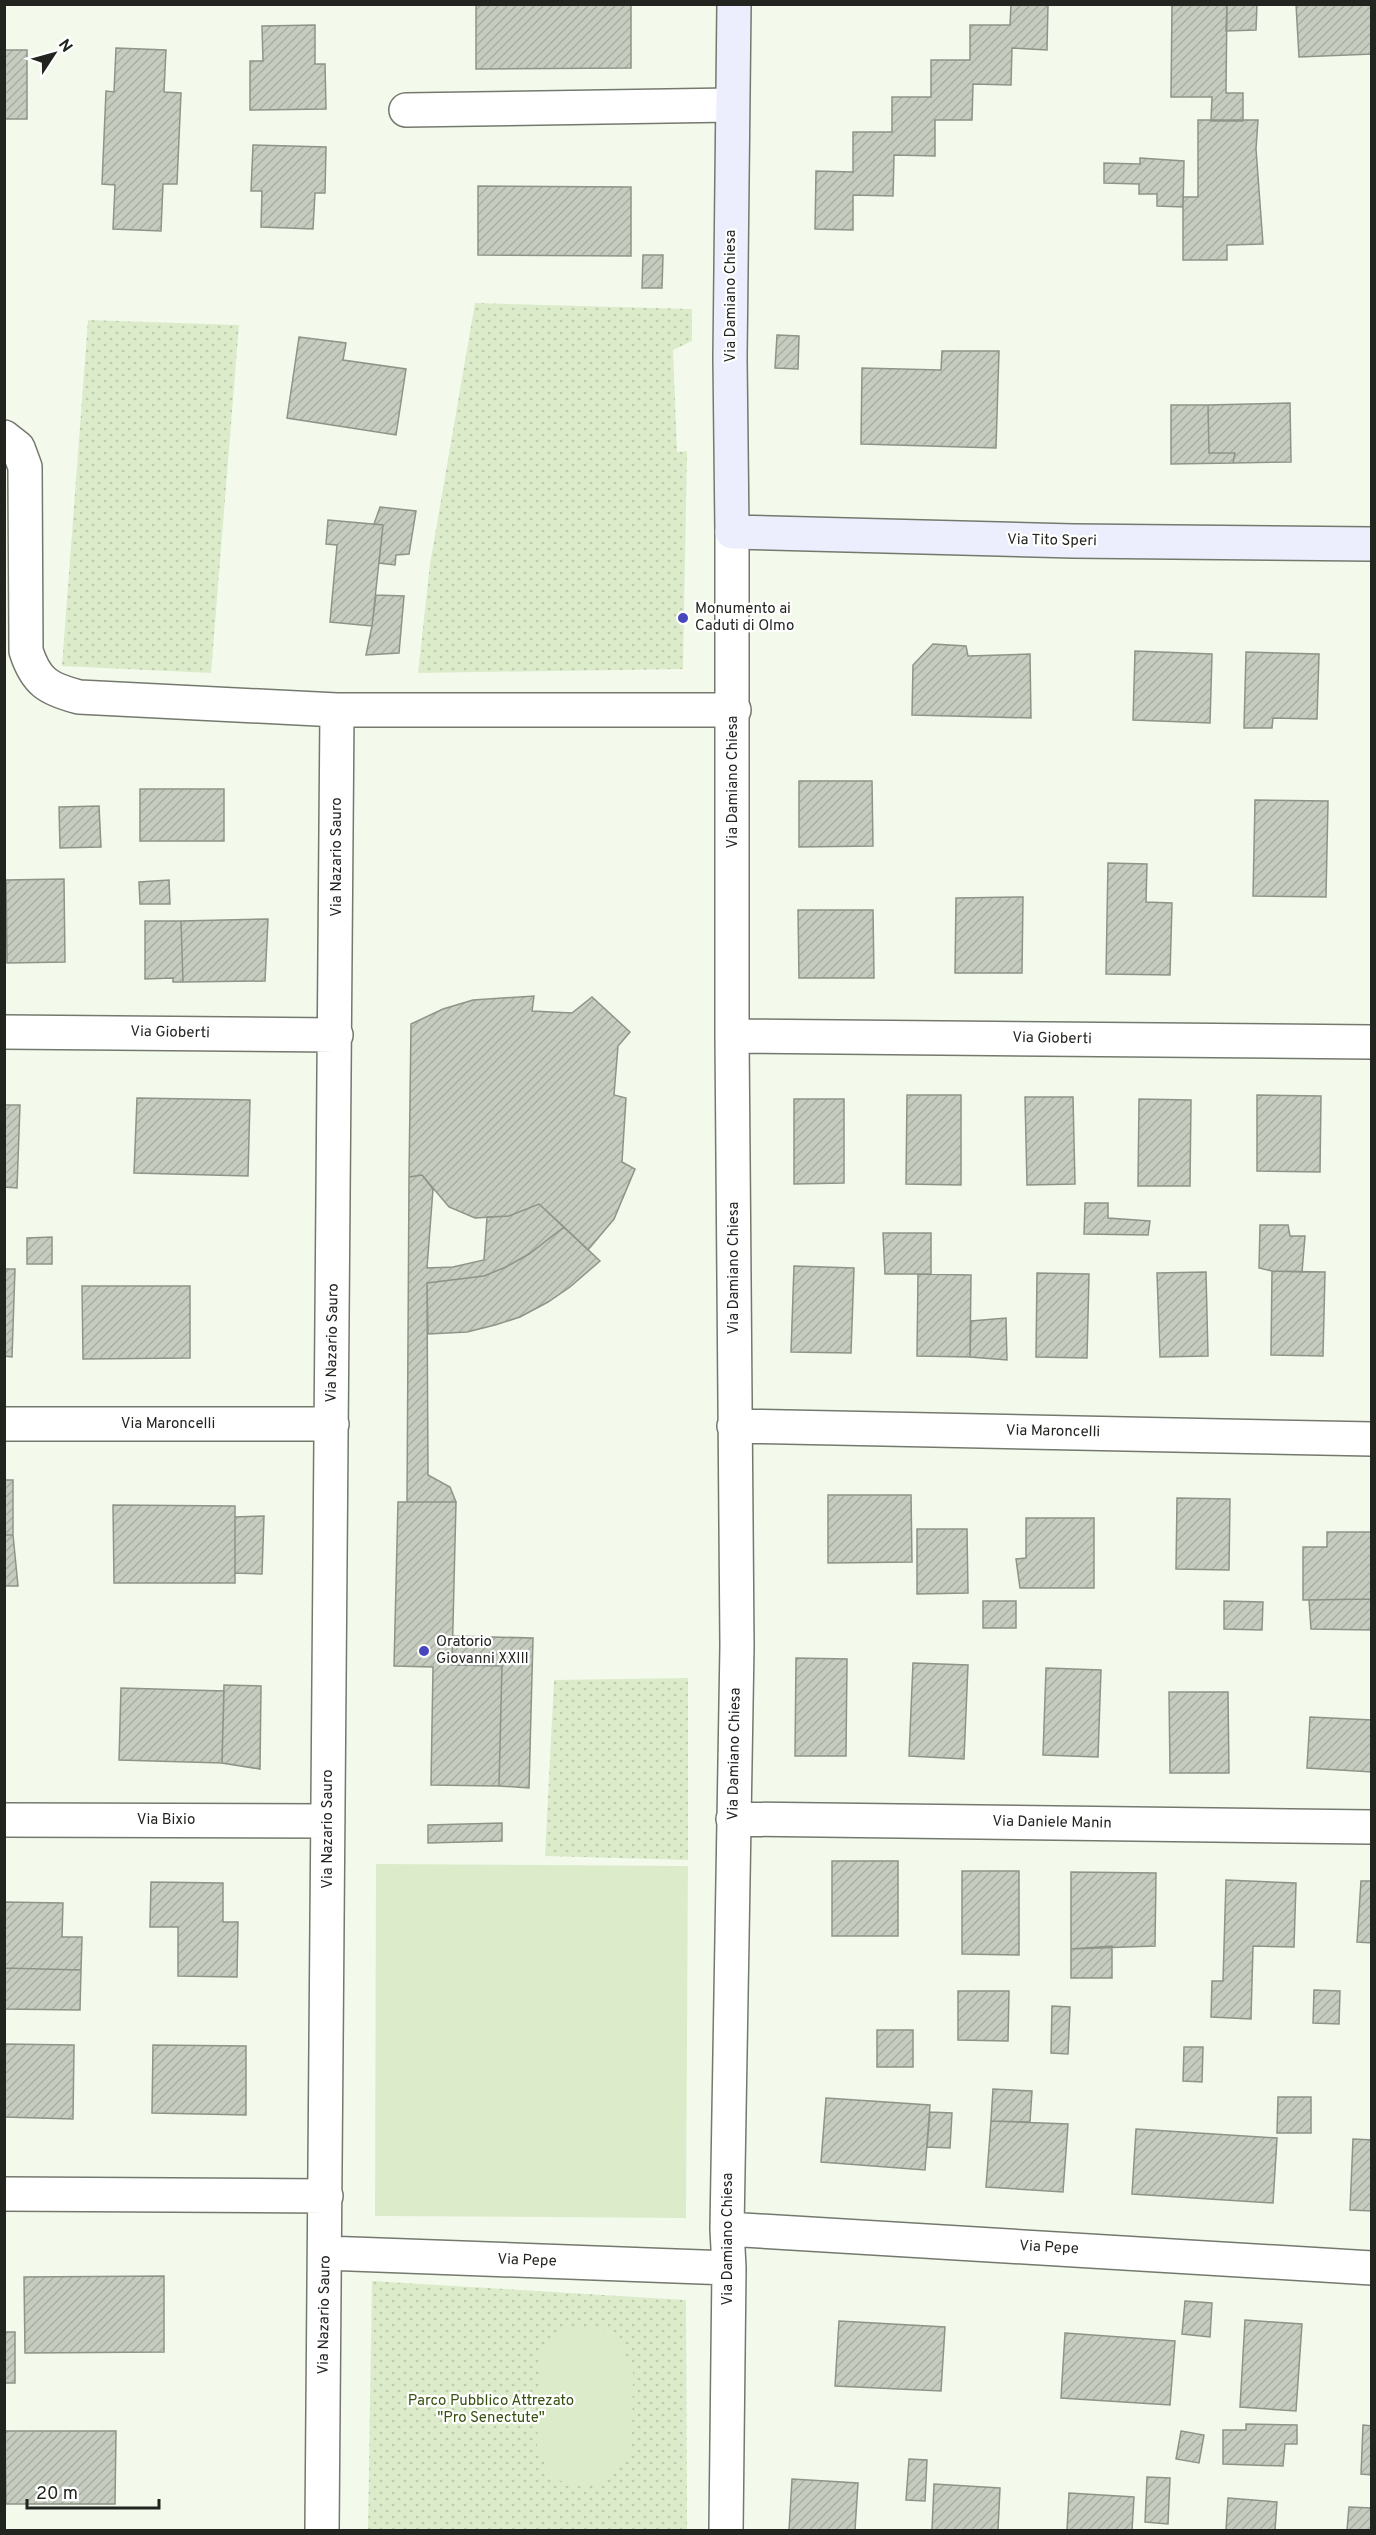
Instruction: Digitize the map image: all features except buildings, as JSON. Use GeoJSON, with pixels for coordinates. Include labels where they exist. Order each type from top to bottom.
{"type":"FeatureCollection","features":[{"type":"Feature","properties":{"kind":"street","name":"Via Damiano Chiesa"},"geometry":{"type":"LineString","coordinates":[[726,2530],[729,2268],[727,2229],[737,1646],[732,1036],[734,710],[732,105],[734,4]]}},
{"type":"Feature","properties":{"kind":"street"},"geometry":{"type":"LineString","coordinates":[[406,110],[732,105]]}},
{"type":"Feature","properties":{"kind":"street"},"geometry":{"type":"LineString","coordinates":[[4,437],[18,448],[25,467],[26,651],[41,682],[59,692],[79,697],[337,710],[734,710]]}},
{"type":"Feature","properties":{"kind":"street","name":"Via Tito Speri"},"geometry":{"type":"LineString","coordinates":[[732,531],[1073,541],[1371,544]]}},
{"type":"Feature","properties":{"kind":"street","name":"Via Nazario Sauro"},"geometry":{"type":"LineString","coordinates":[[322,2530],[337,710]]}},
{"type":"Feature","properties":{"kind":"street","name":"Via Gioberti"},"geometry":{"type":"LineString","coordinates":[[4,1032],[336,1035]]}},
{"type":"Feature","properties":{"kind":"street","name":"Via Gioberti"},"geometry":{"type":"LineString","coordinates":[[732,1036],[1371,1042]]}},
{"type":"Feature","properties":{"kind":"street","name":"Via Maroncelli"},"geometry":{"type":"LineString","coordinates":[[4,1424],[332,1424]]}},
{"type":"Feature","properties":{"kind":"street","name":"Via Maroncelli"},"geometry":{"type":"LineString","coordinates":[[734,1426],[1371,1439]]}},
{"type":"Feature","properties":{"kind":"street","name":"Via Daniele Manin"},"geometry":{"type":"LineString","coordinates":[[733,1819],[1371,1827]]}},
{"type":"Feature","properties":{"kind":"street","name":"Via Bixio"},"geometry":{"type":"LineString","coordinates":[[4,1820],[328,1821]]}},
{"type":"Feature","properties":{"kind":"street"},"geometry":{"type":"LineString","coordinates":[[4,2194],[326,2196]]}},
{"type":"Feature","properties":{"kind":"street","name":"Via Pepe"},"geometry":{"type":"LineString","coordinates":[[727,2229],[1371,2268]]}},
{"type":"Feature","properties":{"kind":"street","name":"Via Pepe"},"geometry":{"type":"LineString","coordinates":[[326,2253],[729,2268]]}},
{"type":"Feature","properties":{"kind":"green space"},"geometry":{"type":"Polygon","coordinates":[[[475,303],[692,309],[692,341],[673,350],[677,452],[687,451],[683,669],[418,673],[430,564],[475,303]]]}},
{"type":"Feature","properties":{"kind":"green space"},"geometry":{"type":"Polygon","coordinates":[[[88,320],[239,325],[211,673],[62,666],[88,320]]]}},
{"type":"Feature","properties":{"kind":"green space"},"geometry":{"type":"Polygon","coordinates":[[[688,1678],[688,1860],[545,1856],[554,1680],[688,1678]]]}},
{"type":"Feature","properties":{"kind":"green space"},"geometry":{"type":"Polygon","coordinates":[[[376,1864],[688,1866],[686,2218],[375,2216],[376,1864]]]}},
{"type":"Feature","properties":{"kind":"green space","name":"Parco Pubblico Attrezato \"Pro Senectute\""},"geometry":{"type":"Polygon","coordinates":[[[372,2281],[686,2300],[687,2530],[368,2530],[372,2281]]]}},
{"type":"Feature","properties":{"kind":"green space"},"geometry":{"type":"Polygon","coordinates":[[[570,2327],[599,2327],[620,2342],[633,2373],[632,2438],[626,2461],[599,2484],[583,2487],[551,2476],[537,2449],[540,2358],[550,2338],[570,2327]]]}},
{"type":"Feature","properties":{"kind":"place","name":"Monumento ai Caduti di Olmo"},"geometry":{"type":"Point","coordinates":[683,618]}},
{"type":"Feature","properties":{"kind":"place","name":"Oratorio Giovanni XXIII"},"geometry":{"type":"Point","coordinates":[424,1651]}}]}
